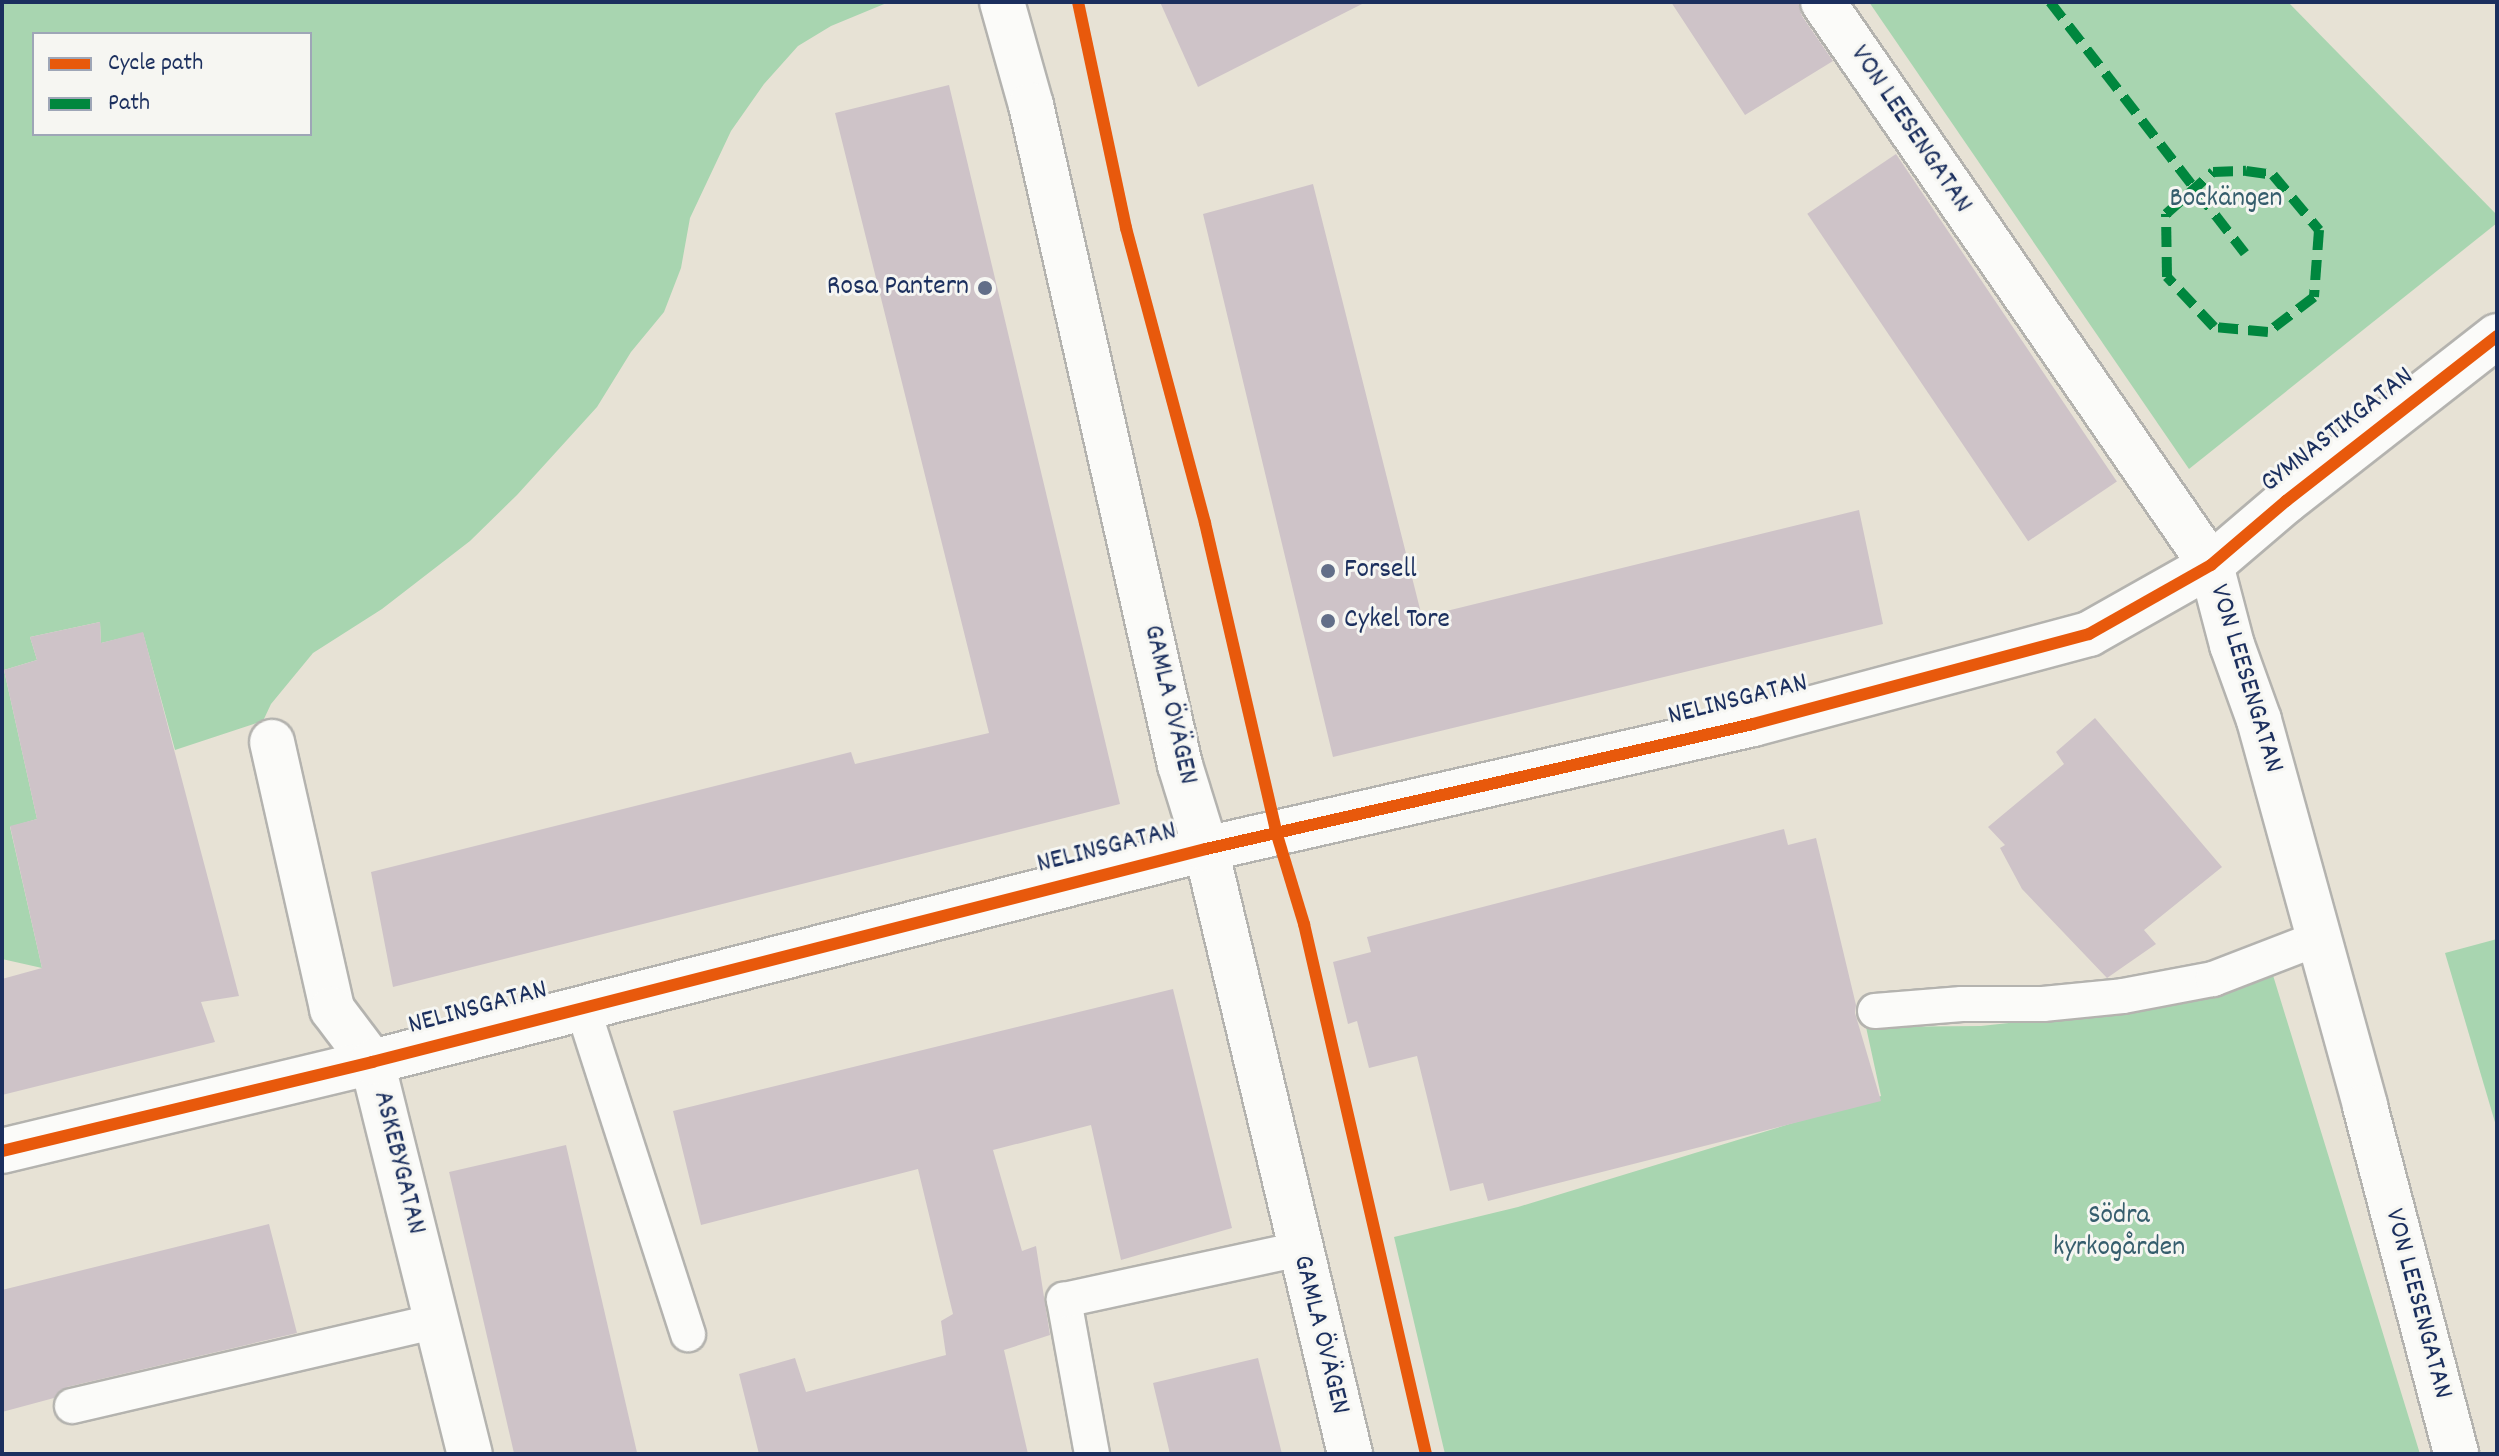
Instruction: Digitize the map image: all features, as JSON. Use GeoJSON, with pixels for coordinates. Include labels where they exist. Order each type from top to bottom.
{"type":"FeatureCollection","features":[{"type":"Feature","properties":{"kind":"street","name":"GAMLA ÖVÄGEN"},"geometry":{"type":"LineString","coordinates":[[1002,2],[1031,105],[1145,596],[1180,765],[1206,849],[1350,1454]]}},
{"type":"Feature","properties":{"kind":"street","name":"VON LEESENGATAN"},"geometry":{"type":"LineString","coordinates":[[1823,2],[2211,565],[2319,938],[2456,1454]]}},
{"type":"Feature","properties":{"kind":"street","name":"GYMNASTIKGATAN"},"geometry":{"type":"LineString","coordinates":[[2211,565],[2286,501],[2497,336]]}},
{"type":"Feature","properties":{"kind":"street","name":"NELINSGATAN"},"geometry":{"type":"LineString","coordinates":[[2,1151],[372,1062],[1206,849],[1753,724],[2089,634],[2211,565]]}},
{"type":"Feature","properties":{"kind":"street","name":"ASKEBYGATAN"},"geometry":{"type":"LineString","coordinates":[[272,742],[332,1009],[372,1062],[470,1454]]}},
{"type":"Feature","properties":{"kind":"lane"},"geometry":{"type":"LineString","coordinates":[[1875,1011],[1962,1004],[2043,1004],[2123,996],[2213,979],[2319,938]]}},
{"type":"Feature","properties":{"kind":"lane"},"geometry":{"type":"LineString","coordinates":[[582,1006],[688,1334]]}},
{"type":"Feature","properties":{"kind":"lane"},"geometry":{"type":"LineString","coordinates":[[1092,1454],[1064,1300],[1299,1249]]}},
{"type":"Feature","properties":{"kind":"lane"},"geometry":{"type":"LineString","coordinates":[[72,1406],[438,1321]]}},
{"type":"Feature","properties":{"kind":"green space"},"geometry":{"type":"Polygon","coordinates":[[[2,2],[889,2],[831,26],[798,46],[764,84],[731,131],[690,218],[681,268],[664,312],[631,352],[597,407],[517,495],[470,541],[382,609],[313,653],[271,704],[263,721],[175,750],[143,633],[101,643],[100,622],[30,637],[37,660],[4,670],[37,819],[10,827],[42,968],[2,959],[2,2]]]}},
{"type":"Feature","properties":{"kind":"green space","name":"Bockängen"},"geometry":{"type":"Polygon","coordinates":[[[1869,2],[2288,2],[2497,215],[2497,223],[2189,469],[1869,2]]]}},
{"type":"Feature","properties":{"kind":"green space"},"geometry":{"type":"Polygon","coordinates":[[[2497,939],[2497,1129],[2445,953],[2497,939]]]}},
{"type":"Feature","properties":{"kind":"green space","name":"Södra kyrkogården"},"geometry":{"type":"Polygon","coordinates":[[[2272,972],[2420,1454],[1445,1454],[1394,1237],[1518,1207],[1881,1096],[1866,1027],[1981,1026],[2137,1009],[2272,972]]]}},
{"type":"Feature","properties":{"kind":"building"},"geometry":{"type":"Polygon","coordinates":[[[1160,2],[1366,2],[1198,87],[1160,2]]]}},
{"type":"Feature","properties":{"kind":"building"},"geometry":{"type":"Polygon","coordinates":[[[1671,2],[1798,2],[1802,16],[1833,61],[1745,115],[1671,2]]]}},
{"type":"Feature","properties":{"kind":"building"},"geometry":{"type":"Polygon","coordinates":[[[949,85],[1120,804],[393,987],[371,872],[851,752],[855,764],[989,733],[835,113],[949,85]]]}},
{"type":"Feature","properties":{"kind":"building"},"geometry":{"type":"Polygon","coordinates":[[[1896,154],[2117,481],[2028,541],[1807,214],[1896,154]]]}},
{"type":"Feature","properties":{"kind":"building"},"geometry":{"type":"Polygon","coordinates":[[[1313,184],[1422,617],[1859,510],[1883,624],[1333,757],[1203,214],[1313,184]]]}},
{"type":"Feature","properties":{"kind":"building"},"geometry":{"type":"Polygon","coordinates":[[[100,622],[101,643],[143,632],[239,996],[201,1002],[215,1042],[2,1095],[2,979],[42,968],[10,826],[37,819],[4,670],[37,660],[30,637],[100,622]]]}},
{"type":"Feature","properties":{"kind":"building"},"geometry":{"type":"Polygon","coordinates":[[[2095,718],[2222,867],[2144,930],[2156,944],[2107,978],[2022,889],[2000,848],[2005,845],[1988,827],[2064,764],[2056,752],[2095,718]]]}},
{"type":"Feature","properties":{"kind":"building"},"geometry":{"type":"Polygon","coordinates":[[[1784,829],[1788,845],[1816,838],[1856,1005],[1855,1013],[1881,1101],[1488,1201],[1483,1183],[1450,1191],[1417,1056],[1369,1068],[1357,1021],[1348,1024],[1333,962],[1371,952],[1367,937],[1784,829]]]}},
{"type":"Feature","properties":{"kind":"building"},"geometry":{"type":"Polygon","coordinates":[[[1173,989],[1232,1228],[1121,1260],[1091,1125],[993,1150],[1022,1251],[1036,1246],[1050,1335],[1004,1350],[1028,1454],[759,1454],[739,1374],[795,1358],[806,1392],[946,1355],[941,1321],[953,1314],[918,1169],[701,1225],[673,1111],[1173,989]]]}},
{"type":"Feature","properties":{"kind":"building"},"geometry":{"type":"Polygon","coordinates":[[[566,1145],[637,1454],[514,1454],[449,1172],[566,1145]]]}},
{"type":"Feature","properties":{"kind":"building"},"geometry":{"type":"Polygon","coordinates":[[[269,1224],[297,1333],[67,1387],[54,1398],[2,1412],[2,1290],[269,1224]]]}},
{"type":"Feature","properties":{"kind":"building"},"geometry":{"type":"Polygon","coordinates":[[[1258,1358],[1282,1454],[1170,1454],[1153,1383],[1258,1358]]]}},
{"type":"Feature","properties":{"kind":"marked path"},"geometry":{"type":"LineString","coordinates":[[2050,2],[2245,253]]}},
{"type":"Feature","properties":{"kind":"marked path"},"geometry":{"type":"LineString","coordinates":[[2246,171],[2273,175],[2319,230],[2314,297],[2268,332],[2214,327],[2167,277],[2166,214],[2213,172],[2246,171]]}},
{"type":"Feature","properties":{"kind":"cycle path"},"geometry":{"type":"LineString","coordinates":[[1078,2],[1126,228],[1205,523],[1277,835],[1304,924],[1426,1454]]}},
{"type":"Feature","properties":{"kind":"cycle path"},"geometry":{"type":"LineString","coordinates":[[2,1151],[372,1062],[1206,849],[1753,724],[2089,634],[2211,565],[2286,501],[2497,336]]}},
{"type":"Feature","properties":{"kind":"place","name":"Rosa Pantern"},"geometry":{"type":"Point","coordinates":[985,288]}},
{"type":"Feature","properties":{"kind":"place","name":"Forsell"},"geometry":{"type":"Point","coordinates":[1328,571]}},
{"type":"Feature","properties":{"kind":"place","name":"Cykel Tore"},"geometry":{"type":"Point","coordinates":[1328,621]}}]}
